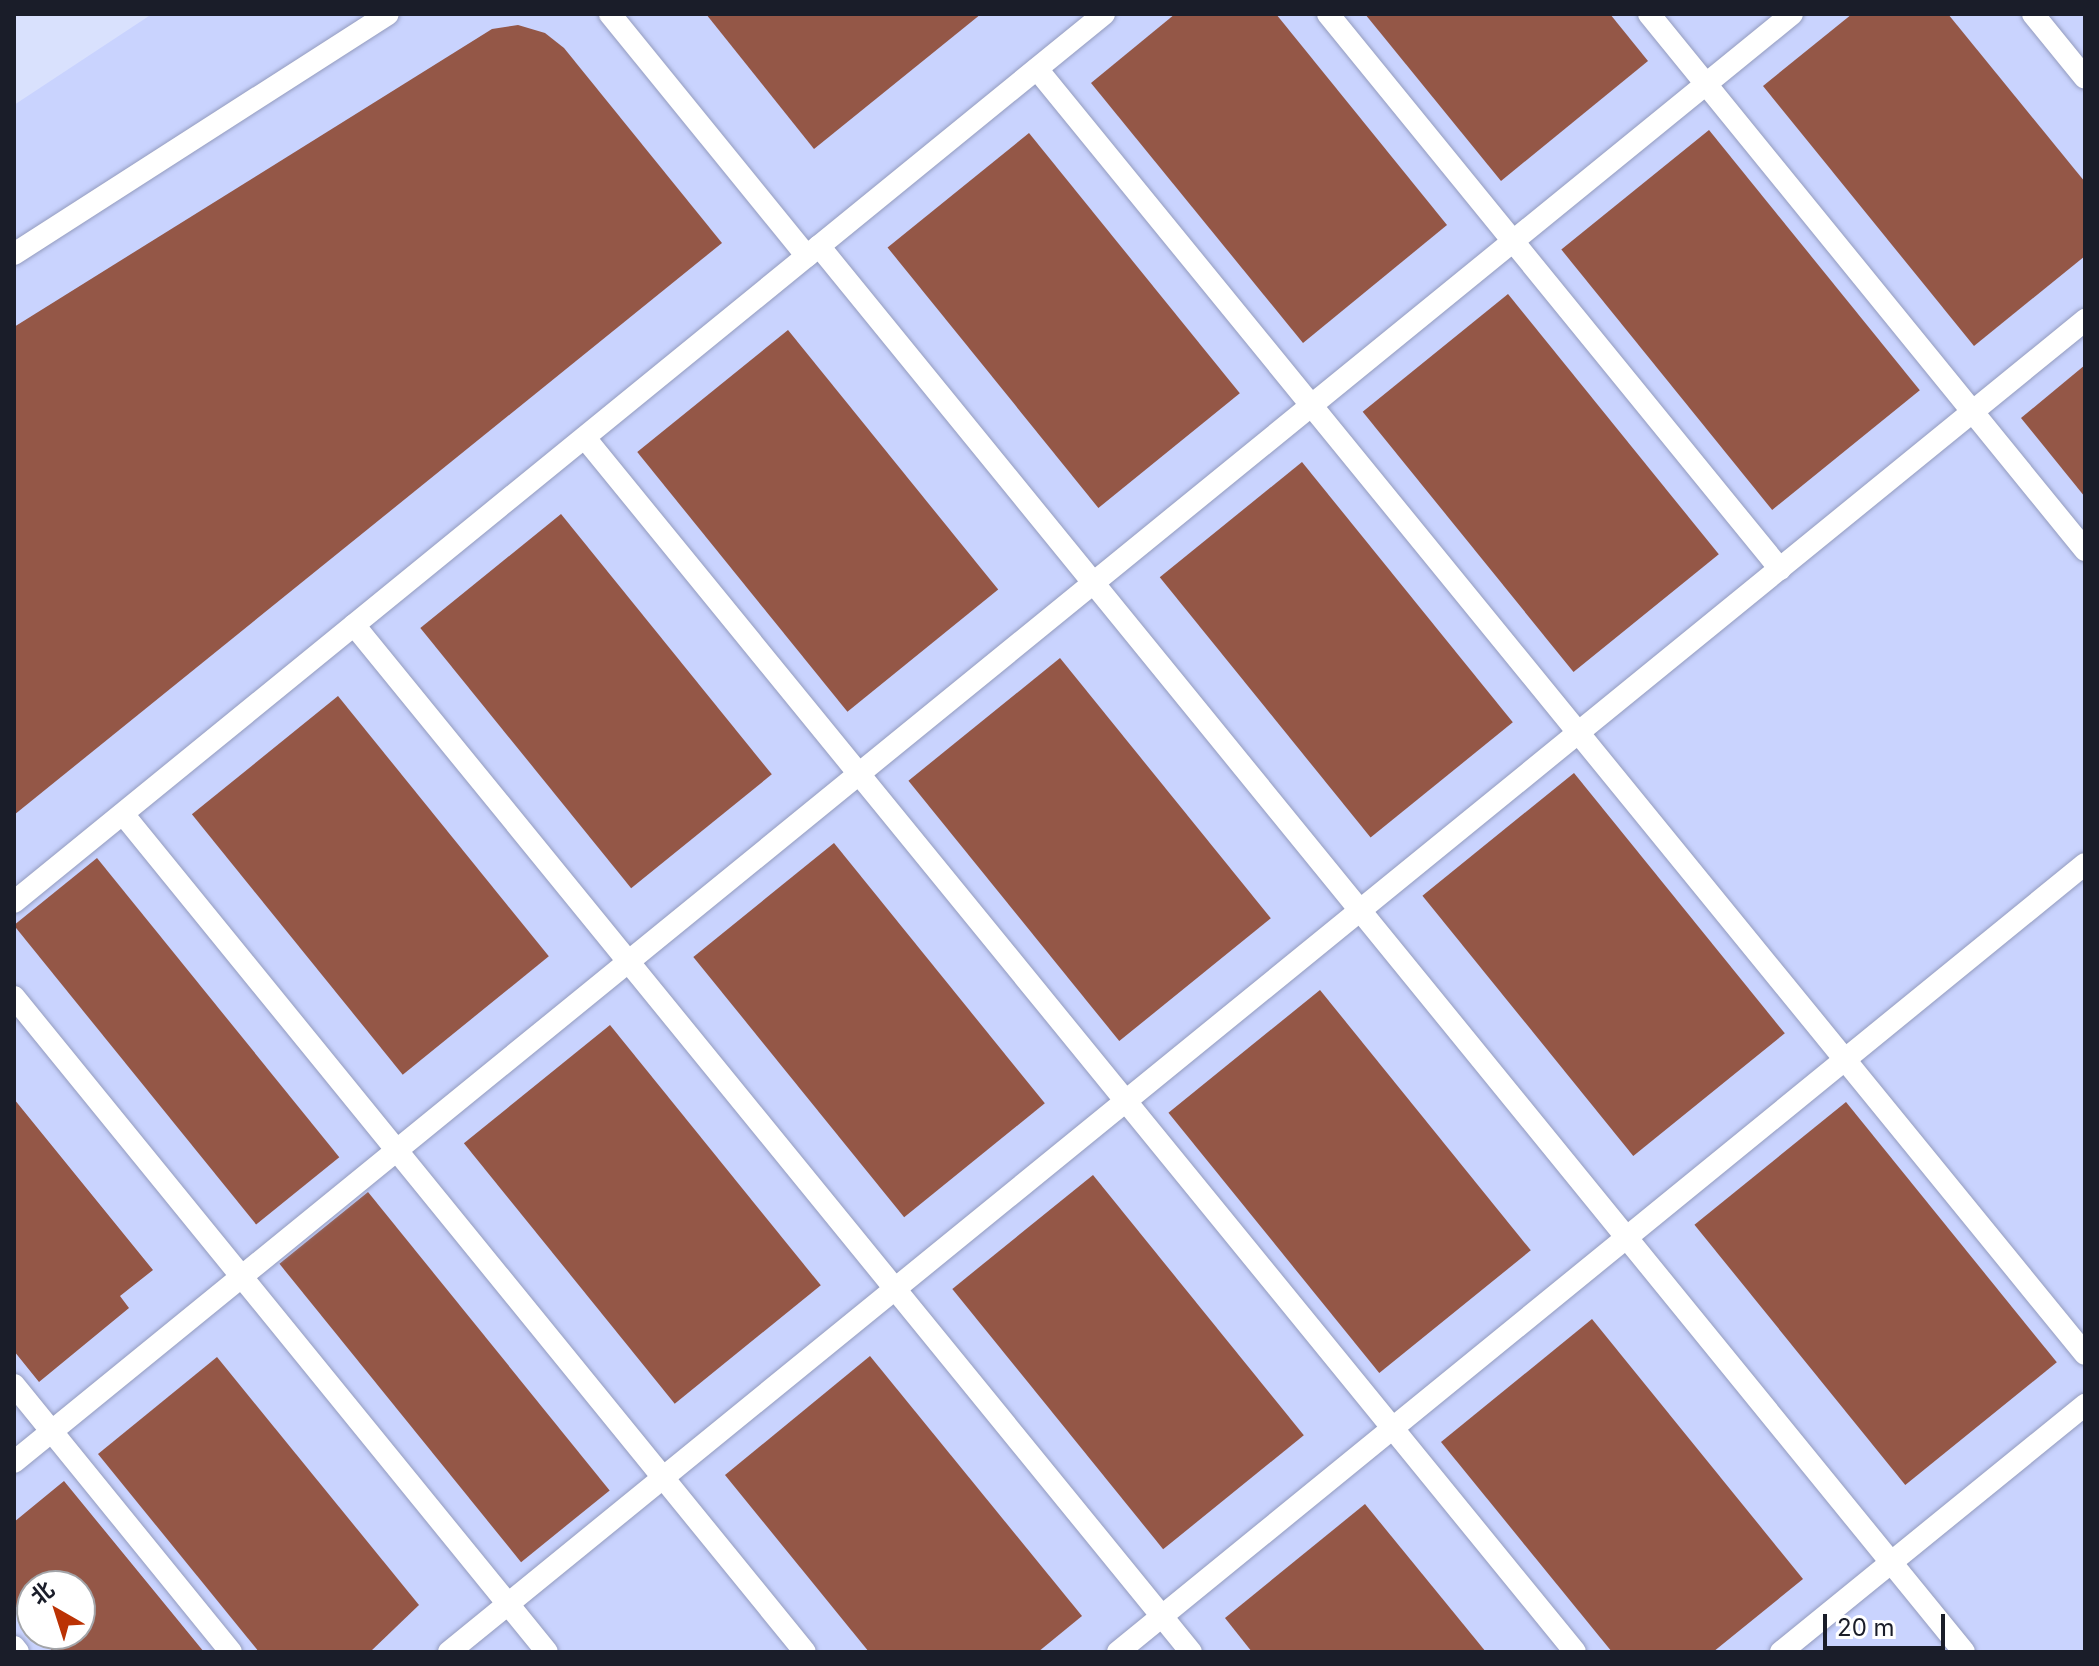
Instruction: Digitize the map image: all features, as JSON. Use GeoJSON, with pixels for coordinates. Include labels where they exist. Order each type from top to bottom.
{"type":"FeatureCollection","features":[{"type":"Feature","properties":{"kind":"lane"},"geometry":{"type":"LineString","coordinates":[[14,254],[388,14]]}},
{"type":"Feature","properties":{"kind":"lane"},"geometry":{"type":"LineString","coordinates":[[610,14],[1094,583],[1964,1652]]}},
{"type":"Feature","properties":{"kind":"lane"},"geometry":{"type":"LineString","coordinates":[[14,902],[1104,14]]}},
{"type":"Feature","properties":{"kind":"lane"},"geometry":{"type":"LineString","coordinates":[[1328,14],[1780,569]]}},
{"type":"Feature","properties":{"kind":"lane"},"geometry":{"type":"LineString","coordinates":[[1649,14],[2085,550]]}},
{"type":"Feature","properties":{"kind":"lane"},"geometry":{"type":"LineString","coordinates":[[14,1462],[1792,14]]}},
{"type":"Feature","properties":{"kind":"lane"},"geometry":{"type":"LineString","coordinates":[[2033,14],[2085,78]]}},
{"type":"Feature","properties":{"kind":"lane"},"geometry":{"type":"LineString","coordinates":[[1037,69],[2085,1354]]}},
{"type":"Feature","properties":{"kind":"lane"},"geometry":{"type":"LineString","coordinates":[[449,1652],[2085,320]]}},
{"type":"Feature","properties":{"kind":"lane"},"geometry":{"type":"LineString","coordinates":[[585,438],[1575,1652]]}},
{"type":"Feature","properties":{"kind":"lane"},"geometry":{"type":"LineString","coordinates":[[354,625],[1191,1652]]}},
{"type":"Feature","properties":{"kind":"lane"},"geometry":{"type":"LineString","coordinates":[[123,814],[805,1652]]}},
{"type":"Feature","properties":{"kind":"lane"},"geometry":{"type":"LineString","coordinates":[[1118,1652],[2085,864]]}},
{"type":"Feature","properties":{"kind":"lane"},"geometry":{"type":"LineString","coordinates":[[14,997],[547,1652]]}},
{"type":"Feature","properties":{"kind":"lane"},"geometry":{"type":"LineString","coordinates":[[14,1385],[231,1652]]}},
{"type":"Feature","properties":{"kind":"lane"},"geometry":{"type":"LineString","coordinates":[[1781,1652],[2085,1405]]}},
{"type":"Feature","properties":{"kind":"lane"},"geometry":{"type":"LineString","coordinates":[[14,1647],[18,1652]]}},
{"type":"Feature","properties":{"kind":"shaded area"},"geometry":{"type":"Polygon","coordinates":[[[152,14],[2085,14],[2085,1652],[14,1652],[14,105],[152,14]]]}},
{"type":"Feature","properties":{"kind":"building"},"geometry":{"type":"Polygon","coordinates":[[[706,14],[981,14],[814,149],[706,14]]]}},
{"type":"Feature","properties":{"kind":"building"},"geometry":{"type":"Polygon","coordinates":[[[1175,14],[1276,14],[1447,225],[1303,343],[1091,83],[1175,14]]]}},
{"type":"Feature","properties":{"kind":"building"},"geometry":{"type":"Polygon","coordinates":[[[1365,14],[1610,14],[1648,61],[1501,181],[1365,14]]]}},
{"type":"Feature","properties":{"kind":"building"},"geometry":{"type":"Polygon","coordinates":[[[1852,14],[1948,14],[2085,182],[2085,256],[1974,346],[1763,86],[1852,14]]]}},
{"type":"Feature","properties":{"kind":"building"},"geometry":{"type":"Polygon","coordinates":[[[518,25],[545,33],[564,48],[722,243],[14,815],[14,327],[492,29],[518,25]]]}},
{"type":"Feature","properties":{"kind":"building"},"geometry":{"type":"Polygon","coordinates":[[[1709,130],[1920,390],[1772,510],[1561,250],[1709,130]]]}},
{"type":"Feature","properties":{"kind":"building"},"geometry":{"type":"Polygon","coordinates":[[[1029,133],[1240,393],[1098,508],[888,248],[1029,133]]]}},
{"type":"Feature","properties":{"kind":"building"},"geometry":{"type":"Polygon","coordinates":[[[1508,294],[1719,554],[1573,672],[1363,412],[1508,294]]]}},
{"type":"Feature","properties":{"kind":"building"},"geometry":{"type":"Polygon","coordinates":[[[788,330],[998,590],[847,712],[637,452],[788,330]]]}},
{"type":"Feature","properties":{"kind":"building"},"geometry":{"type":"Polygon","coordinates":[[[2085,365],[2085,497],[2021,418],[2085,365]]]}},
{"type":"Feature","properties":{"kind":"building"},"geometry":{"type":"Polygon","coordinates":[[[1302,462],[1513,722],[1371,838],[1160,577],[1302,462]]]}},
{"type":"Feature","properties":{"kind":"building"},"geometry":{"type":"Polygon","coordinates":[[[561,514],[772,774],[631,888],[420,628],[561,514]]]}},
{"type":"Feature","properties":{"kind":"building"},"geometry":{"type":"Polygon","coordinates":[[[1060,658],[1271,918],[1119,1041],[908,781],[1060,658]]]}},
{"type":"Feature","properties":{"kind":"building"},"geometry":{"type":"Polygon","coordinates":[[[338,696],[549,956],[403,1075],[192,814],[338,696]]]}},
{"type":"Feature","properties":{"kind":"building"},"geometry":{"type":"Polygon","coordinates":[[[1574,773],[1785,1033],[1633,1156],[1422,896],[1574,773]]]}},
{"type":"Feature","properties":{"kind":"building"},"geometry":{"type":"Polygon","coordinates":[[[834,843],[1045,1103],[904,1217],[693,957],[834,843]]]}},
{"type":"Feature","properties":{"kind":"building"},"geometry":{"type":"Polygon","coordinates":[[[97,858],[339,1157],[256,1225],[14,926],[97,858]]]}},
{"type":"Feature","properties":{"kind":"building"},"geometry":{"type":"Polygon","coordinates":[[[1320,990],[1531,1250],[1379,1373],[1168,1113],[1320,990]]]}},
{"type":"Feature","properties":{"kind":"building"},"geometry":{"type":"Polygon","coordinates":[[[610,1025],[821,1285],[675,1404],[464,1143],[610,1025]]]}},
{"type":"Feature","properties":{"kind":"building"},"geometry":{"type":"Polygon","coordinates":[[[14,1099],[153,1270],[120,1296],[129,1308],[39,1382],[14,1351],[14,1099]]]}},
{"type":"Feature","properties":{"kind":"building"},"geometry":{"type":"Polygon","coordinates":[[[1846,1102],[2057,1362],[1905,1485],[1694,1225],[1846,1102]]]}},
{"type":"Feature","properties":{"kind":"building"},"geometry":{"type":"Polygon","coordinates":[[[1093,1175],[1304,1435],[1163,1549],[952,1289],[1093,1175]]]}},
{"type":"Feature","properties":{"kind":"building"},"geometry":{"type":"Polygon","coordinates":[[[368,1192],[610,1490],[521,1562],[279,1264],[368,1192]]]}},
{"type":"Feature","properties":{"kind":"building"},"geometry":{"type":"Polygon","coordinates":[[[1592,1319],[1803,1579],[1713,1652],[1612,1652],[1441,1442],[1592,1319]]]}},
{"type":"Feature","properties":{"kind":"building"},"geometry":{"type":"Polygon","coordinates":[[[870,1356],[1082,1616],[1038,1652],[869,1652],[725,1475],[870,1356]]]}},
{"type":"Feature","properties":{"kind":"building"},"geometry":{"type":"Polygon","coordinates":[[[217,1357],[419,1605],[370,1652],[259,1652],[98,1454],[217,1357]]]}},
{"type":"Feature","properties":{"kind":"building"},"geometry":{"type":"Polygon","coordinates":[[[64,1481],[204,1652],[53,1652],[51,1650],[96,1650],[96,1570],[16,1570],[16,1606],[14,1522],[64,1481]]]}},
{"type":"Feature","properties":{"kind":"building"},"geometry":{"type":"Polygon","coordinates":[[[1365,1504],[1486,1652],[1252,1652],[1225,1618],[1365,1504]]]}}]}
